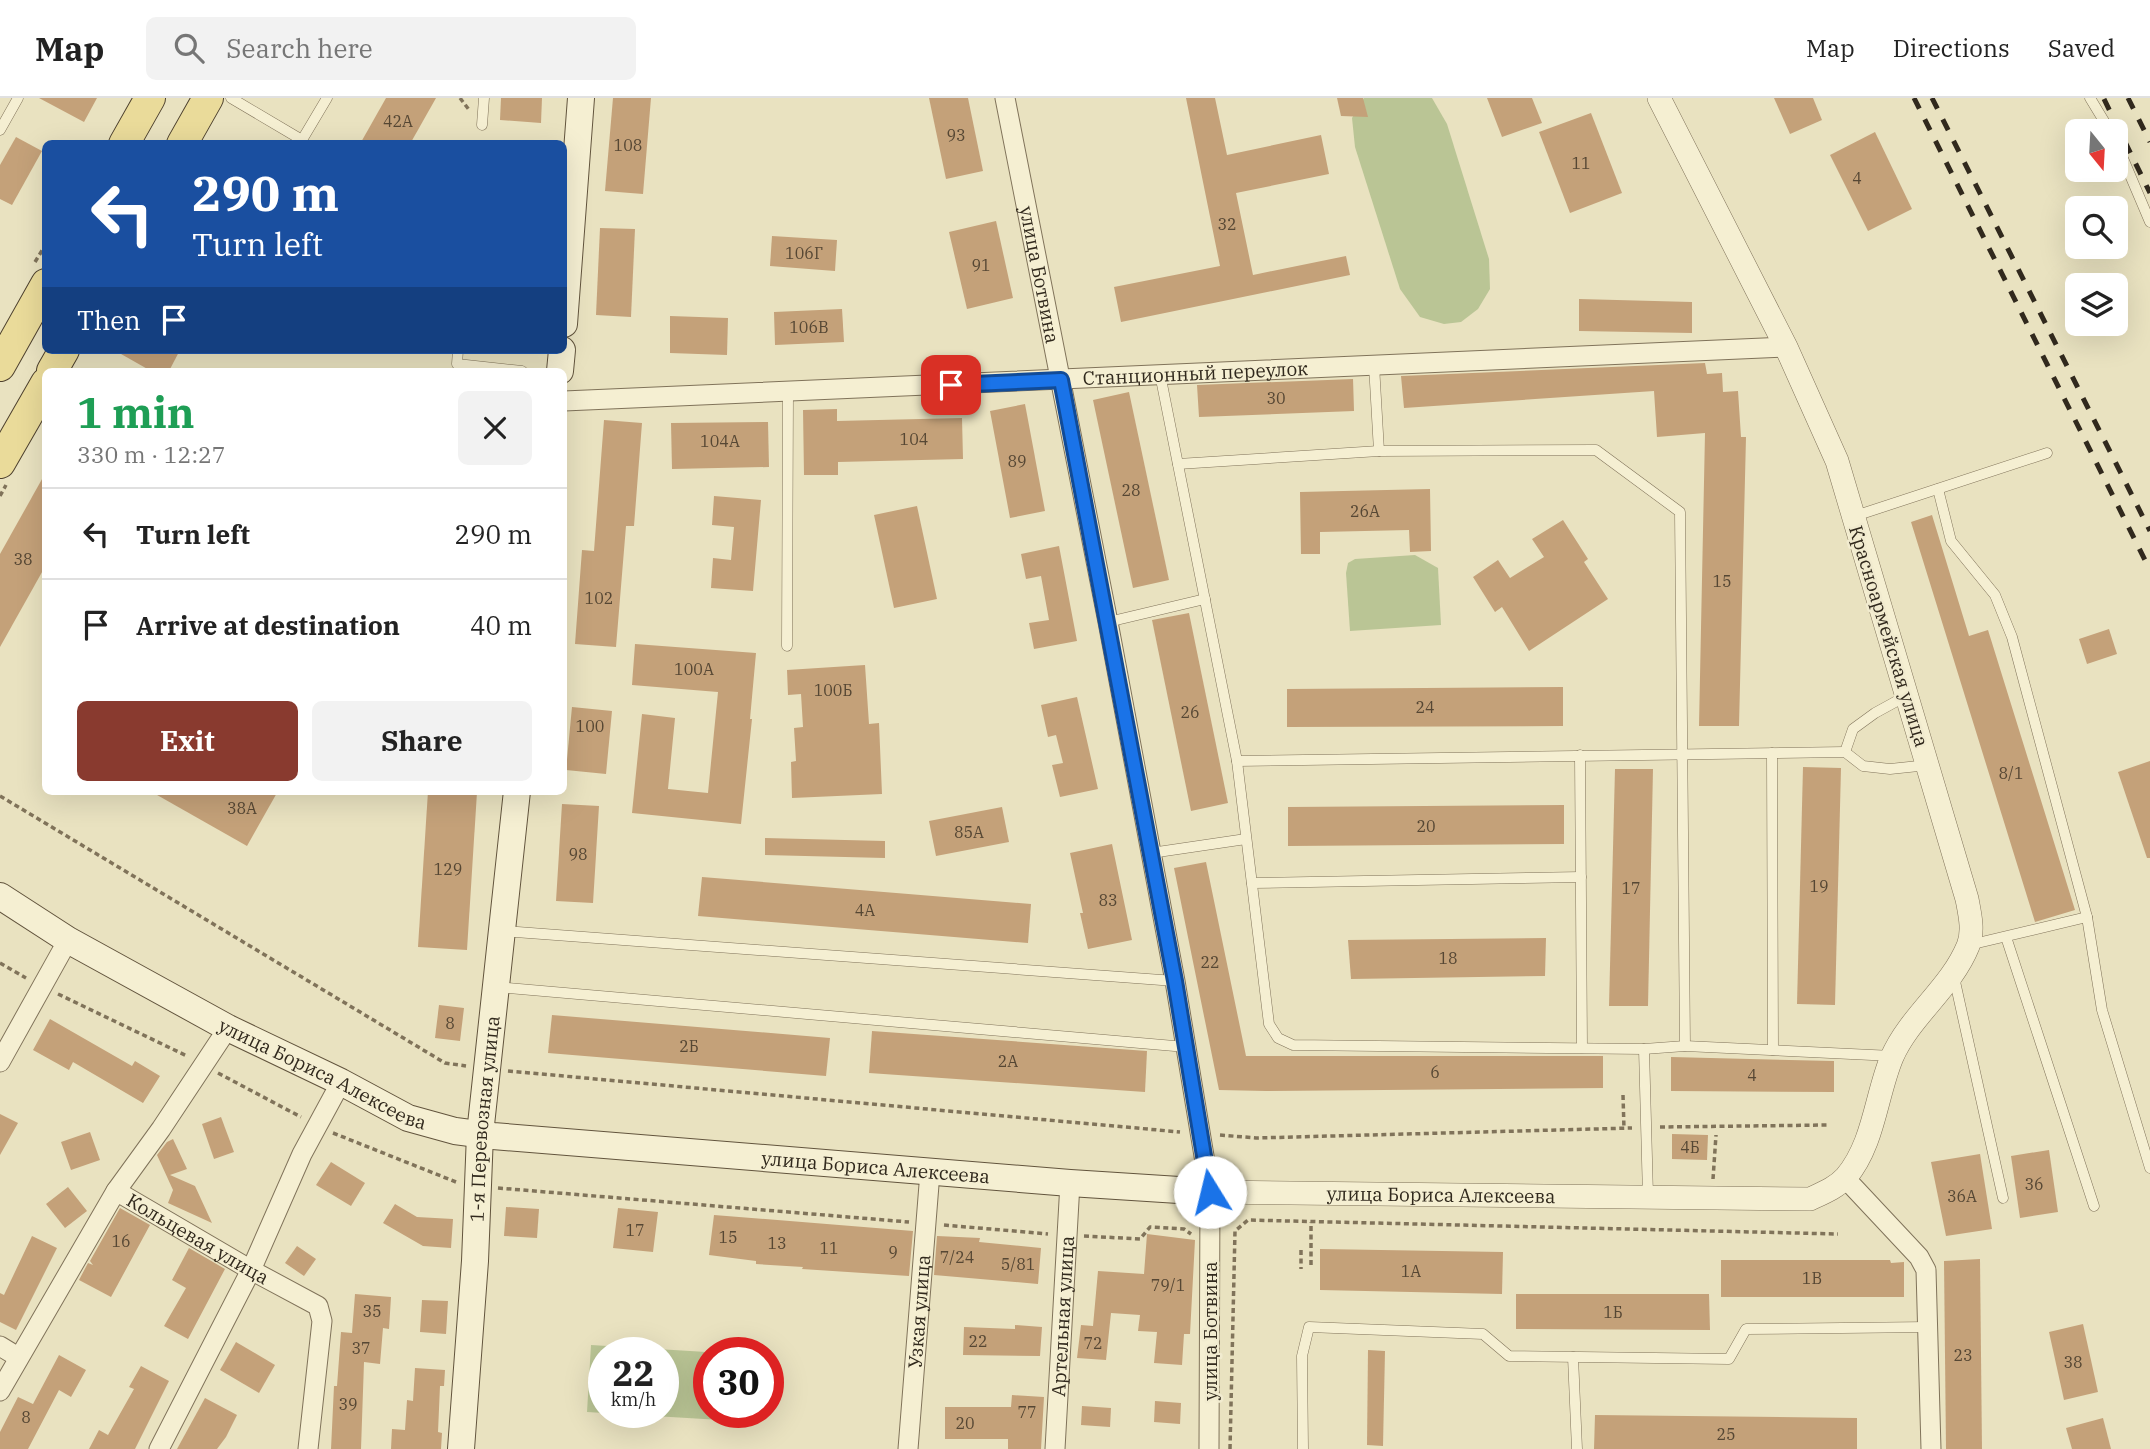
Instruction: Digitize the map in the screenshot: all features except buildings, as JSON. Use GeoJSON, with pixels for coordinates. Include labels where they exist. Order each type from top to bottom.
{"type":"FeatureCollection","features":[{"type":"Feature","properties":{"kind":"main road"},"geometry":{"type":"LineString","coordinates":[[126,140],[150,98]]}},
{"type":"Feature","properties":{"kind":"main road"},"geometry":{"type":"LineString","coordinates":[[184,140],[208,98]]}},
{"type":"Feature","properties":{"kind":"main road"},"geometry":{"type":"LineString","coordinates":[[567,241],[570,158],[581,98]]}},
{"type":"Feature","properties":{"kind":"main road"},"geometry":{"type":"LineString","coordinates":[[0,366],[42,291]]}},
{"type":"Feature","properties":{"kind":"main road"},"geometry":{"type":"LineString","coordinates":[[0,463],[42,390]]}},
{"type":"Feature","properties":{"kind":"main road","name":"1-я Перевозная улица"},"geometry":{"type":"LineString","coordinates":[[461,1449],[475,1261],[480,1134],[517,795]]}},
{"type":"Feature","properties":{"kind":"main road","name":"улица Бориса Алексеева"},"geometry":{"type":"LineString","coordinates":[[0,896],[68,940],[228,1028],[341,1082],[408,1118],[456,1130],[930,1172],[1210,1192]]}},
{"type":"Feature","properties":{"kind":"street","name":"улица Ботвина"},"geometry":{"type":"LineString","coordinates":[[1005,98],[1152,853],[1210,1192],[1209,1449]]}},
{"type":"Feature","properties":{"kind":"street","name":"Красноармейская улица"},"geometry":{"type":"LineString","coordinates":[[1659,98],[1786,347],[1837,461],[1967,899],[1972,925],[1968,945],[1953,973],[1924,1008],[1893,1056],[1857,1160],[1845,1178],[1829,1191],[1810,1199]]}},
{"type":"Feature","properties":{"kind":"street","name":"Станционный переулок"},"geometry":{"type":"LineString","coordinates":[[567,401],[1786,347]]}},
{"type":"Feature","properties":{"kind":"street"},"geometry":{"type":"LineString","coordinates":[[0,1062],[68,940]]}},
{"type":"Feature","properties":{"kind":"street"},"geometry":{"type":"LineString","coordinates":[[116,1191],[228,1028]]}},
{"type":"Feature","properties":{"kind":"street"},"geometry":{"type":"LineString","coordinates":[[159,1449],[251,1270],[302,1154],[341,1082]]}},
{"type":"Feature","properties":{"kind":"street","name":"Узкая улица"},"geometry":{"type":"LineString","coordinates":[[908,1449],[930,1172]]}},
{"type":"Feature","properties":{"kind":"street"},"geometry":{"type":"LineString","coordinates":[[1845,1178],[1919,1257],[1926,1270],[1931,1449]]}},
{"type":"Feature","properties":{"kind":"street","name":"Артельная улица"},"geometry":{"type":"LineString","coordinates":[[1055,1449],[1070,1183]]}},
{"type":"Feature","properties":{"kind":"street","name":"Кольцевая улица"},"geometry":{"type":"LineString","coordinates":[[0,1391],[116,1191],[318,1306],[322,1321],[309,1449]]}},
{"type":"Feature","properties":{"kind":"street","name":"улица Бориса Алексеева"},"geometry":{"type":"LineString","coordinates":[[1210,1192],[1810,1199]]}},
{"type":"Feature","properties":{"kind":"street"},"geometry":{"type":"LineString","coordinates":[[0,1346],[18,1357]]}},
{"type":"Feature","properties":{"kind":"lane"},"geometry":{"type":"LineString","coordinates":[[0,130],[18,98]]}},
{"type":"Feature","properties":{"kind":"lane"},"geometry":{"type":"LineString","coordinates":[[231,98],[302,140],[327,98]]}},
{"type":"Feature","properties":{"kind":"lane"},"geometry":{"type":"LineString","coordinates":[[482,125],[484,98]]}},
{"type":"Feature","properties":{"kind":"lane"},"geometry":{"type":"LineString","coordinates":[[2090,98],[2103,119]]}},
{"type":"Feature","properties":{"kind":"lane"},"geometry":{"type":"LineString","coordinates":[[2128,170],[2150,222]]}},
{"type":"Feature","properties":{"kind":"lane"},"geometry":{"type":"LineString","coordinates":[[458,354],[457,364],[494,368]]}},
{"type":"Feature","properties":{"kind":"lane"},"geometry":{"type":"LineString","coordinates":[[1374,364],[1379,451]]}},
{"type":"Feature","properties":{"kind":"lane"},"geometry":{"type":"LineString","coordinates":[[1160,373],[1237,761],[1269,1024],[1278,1038],[1293,1045],[1644,1049],[1685,1046],[1893,1056]]}},
{"type":"Feature","properties":{"kind":"lane"},"geometry":{"type":"LineString","coordinates":[[787,646],[788,392]]}},
{"type":"Feature","properties":{"kind":"lane"},"geometry":{"type":"LineString","coordinates":[[1178,464],[1379,451],[1596,450],[1680,512],[1685,1046]]}},
{"type":"Feature","properties":{"kind":"lane"},"geometry":{"type":"LineString","coordinates":[[1854,516],[2048,453]]}},
{"type":"Feature","properties":{"kind":"lane"},"geometry":{"type":"LineString","coordinates":[[1938,489],[1951,541],[1995,595],[2012,637],[2087,917],[2102,1010],[2150,1168]]}},
{"type":"Feature","properties":{"kind":"lane"},"geometry":{"type":"LineString","coordinates":[[1108,622],[1205,599]]}},
{"type":"Feature","properties":{"kind":"lane"},"geometry":{"type":"LineString","coordinates":[[1845,752],[1853,729],[1907,695]]}},
{"type":"Feature","properties":{"kind":"lane"},"geometry":{"type":"LineString","coordinates":[[1237,761],[1845,752],[1863,765],[1889,769],[1928,765]]}},
{"type":"Feature","properties":{"kind":"lane"},"geometry":{"type":"LineString","coordinates":[[1772,753],[1773,1050]]}},
{"type":"Feature","properties":{"kind":"lane"},"geometry":{"type":"LineString","coordinates":[[1580,755],[1582,1048]]}},
{"type":"Feature","properties":{"kind":"lane"},"geometry":{"type":"LineString","coordinates":[[1152,853],[1246,839]]}},
{"type":"Feature","properties":{"kind":"lane"},"geometry":{"type":"LineString","coordinates":[[1252,883],[1581,877]]}},
{"type":"Feature","properties":{"kind":"lane"},"geometry":{"type":"LineString","coordinates":[[1968,945],[2087,917]]}},
{"type":"Feature","properties":{"kind":"lane"},"geometry":{"type":"LineString","coordinates":[[503,931],[1175,981]]}},
{"type":"Feature","properties":{"kind":"lane"},"geometry":{"type":"LineString","coordinates":[[2006,937],[2094,1206]]}},
{"type":"Feature","properties":{"kind":"lane"},"geometry":{"type":"LineString","coordinates":[[1953,973],[2003,1198]]}},
{"type":"Feature","properties":{"kind":"lane"},"geometry":{"type":"LineString","coordinates":[[497,987],[1186,1047]]}},
{"type":"Feature","properties":{"kind":"lane"},"geometry":{"type":"LineString","coordinates":[[1644,1049],[1647,1196]]}},
{"type":"Feature","properties":{"kind":"lane"},"geometry":{"type":"LineString","coordinates":[[1303,1449],[1302,1356],[1309,1327],[1483,1334],[1509,1356],[1729,1359],[1746,1329],[1928,1328]]}},
{"type":"Feature","properties":{"kind":"lane"},"geometry":{"type":"LineString","coordinates":[[1573,1356],[1577,1449]]}},
{"type":"Feature","properties":{"kind":"path"},"geometry":{"type":"LineString","coordinates":[[0,796],[445,1063],[572,1078],[1256,1138],[1647,1127],[1828,1125]]}},
{"type":"Feature","properties":{"kind":"path"},"geometry":{"type":"LineString","coordinates":[[0,962],[317,1126],[432,1174],[466,1185],[1068,1235],[1140,1239],[1150,1227],[1184,1229]]}},
{"type":"Feature","properties":{"kind":"path"},"geometry":{"type":"LineString","coordinates":[[1623,1095],[1623,1129]]}},
{"type":"Feature","properties":{"kind":"path"},"geometry":{"type":"LineString","coordinates":[[1713,1181],[1716,1135]]}},
{"type":"Feature","properties":{"kind":"path"},"geometry":{"type":"LineString","coordinates":[[1230,1449],[1235,1231],[1248,1220],[1838,1234]]}},
{"type":"Feature","properties":{"kind":"path"},"geometry":{"type":"LineString","coordinates":[[1311,1222],[1311,1265]]}},
{"type":"Feature","properties":{"kind":"path"},"geometry":{"type":"LineString","coordinates":[[1301,1250],[1301,1269]]}},
{"type":"Feature","properties":{"kind":"green space"},"geometry":{"type":"Polygon","coordinates":[[[1364,98],[1432,98],[1447,124],[1489,259],[1490,289],[1478,309],[1461,322],[1444,324],[1420,317],[1400,289],[1355,147],[1352,118],[1364,98]]]}},
{"type":"Feature","properties":{"kind":"green space"},"geometry":{"type":"Polygon","coordinates":[[[1415,555],[1438,568],[1441,625],[1350,631],[1346,573],[1348,563],[1355,559],[1415,555]]]}},
{"type":"Feature","properties":{"kind":"green space"},"geometry":{"type":"Polygon","coordinates":[[[679,1350],[693,1351],[693,1418],[679,1418],[679,1350]]]}},
{"type":"Feature","properties":{"kind":"railway"},"geometry":{"type":"LineString","coordinates":[[1914,98],[2150,570]]}},
{"type":"Feature","properties":{"kind":"railway"},"geometry":{"type":"LineString","coordinates":[[1932,98],[2150,531]]}},
{"type":"Feature","properties":{"kind":"railway"},"geometry":{"type":"LineString","coordinates":[[2128,98],[2150,142]]}},
{"type":"Feature","properties":{"kind":"railway"},"geometry":{"type":"LineString","coordinates":[[2104,99],[2150,193]]}},
{"type":"Feature","properties":{"kind":"route"},"geometry":{"type":"LineString","coordinates":[[951,385],[1061,380],[1175,981],[1210,1192]]}}]}
